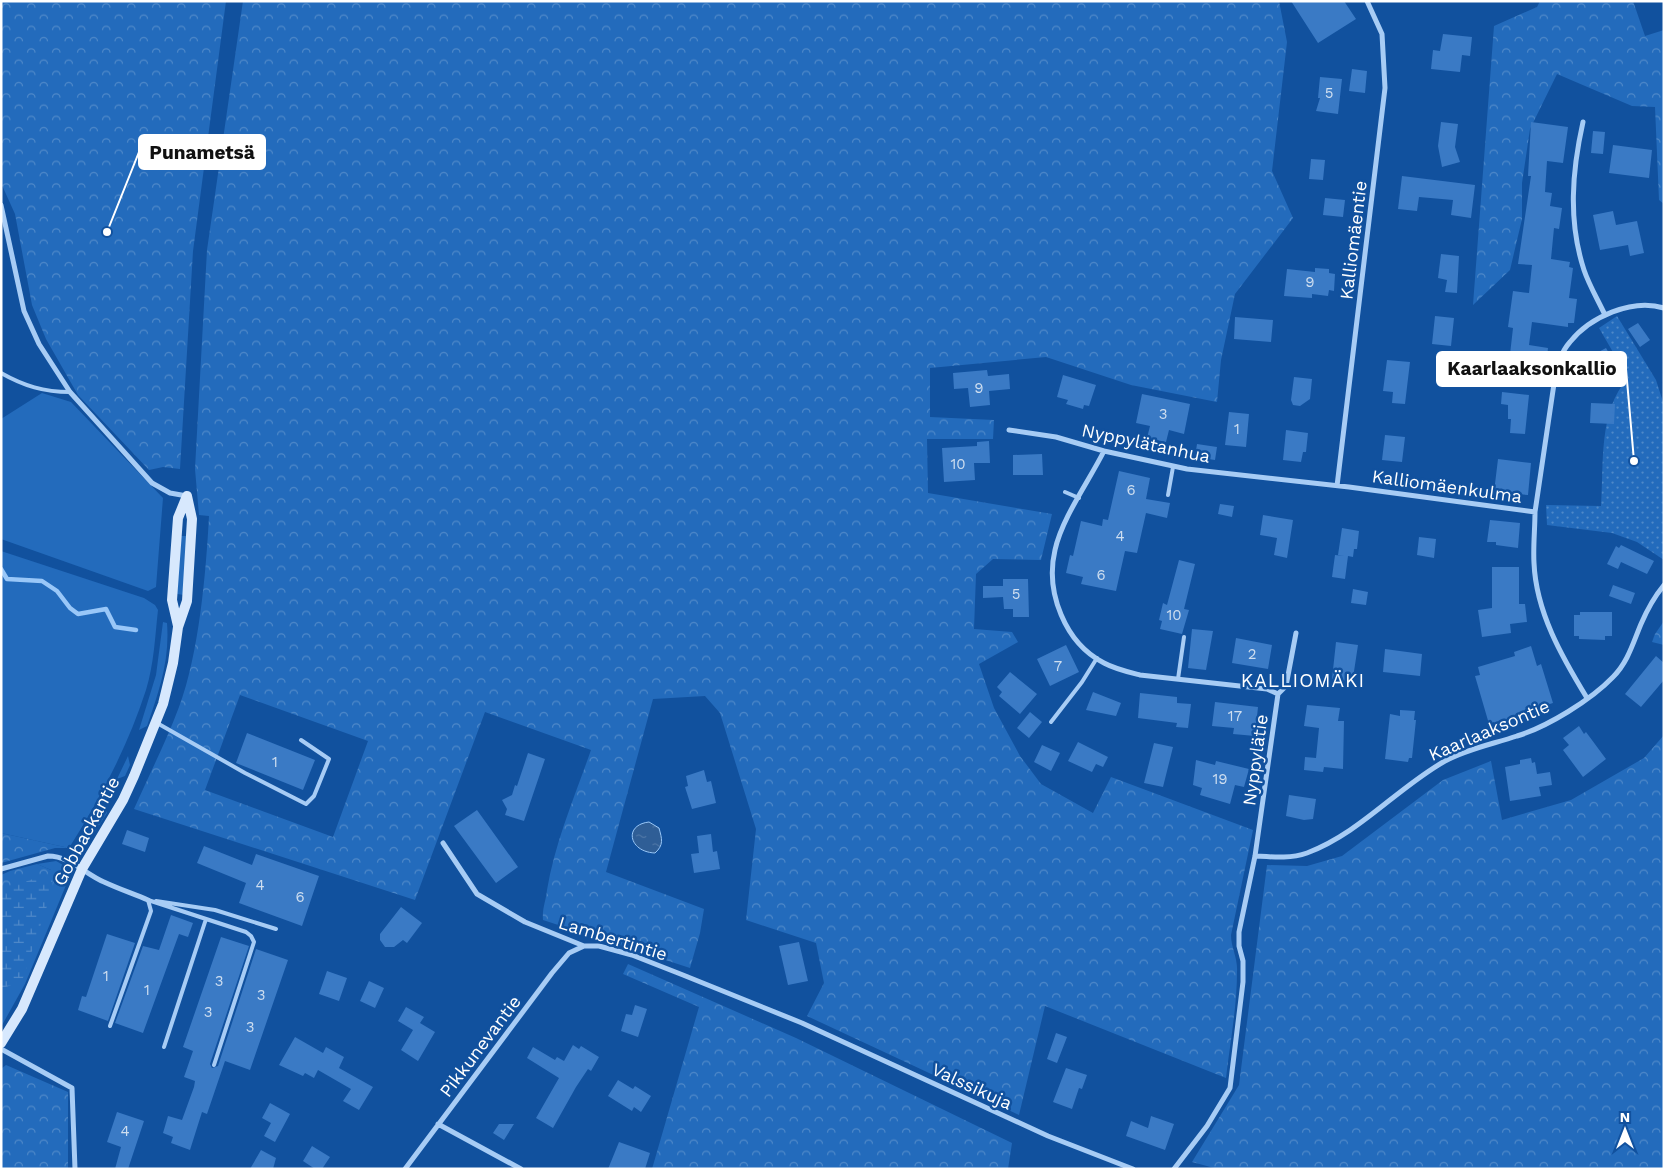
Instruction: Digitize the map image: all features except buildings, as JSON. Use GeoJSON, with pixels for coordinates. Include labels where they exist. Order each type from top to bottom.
{"type":"FeatureCollection","features":[{"type":"Feature","properties":{"kind":"street","name":"Kalliomäentie"},"geometry":{"type":"LineString","coordinates":[[1337,486],[1385,88],[1382,34],[1367,1]]}},
{"type":"Feature","properties":{"kind":"street"},"geometry":{"type":"LineString","coordinates":[[1583,122],[1573,182],[1575,236],[1584,271],[1605,315]]}},
{"type":"Feature","properties":{"kind":"street"},"geometry":{"type":"LineString","coordinates":[[1,205],[24,311],[39,344],[70,392],[152,483],[170,493],[187,496]]}},
{"type":"Feature","properties":{"kind":"street"},"geometry":{"type":"LineString","coordinates":[[1535,512],[1560,359],[1569,342],[1582,329],[1605,315],[1638,306],[1664,308]]}},
{"type":"Feature","properties":{"kind":"street","name":"Nyppylätanhua"},"geometry":{"type":"LineString","coordinates":[[1009,430],[1056,437],[1104,451],[1174,467],[1337,486]]}},
{"type":"Feature","properties":{"kind":"street","name":"Nyppylätie"},"geometry":{"type":"LineString","coordinates":[[1104,451],[1059,536],[1052,566],[1056,598],[1067,626],[1080,644],[1097,658],[1124,671],[1178,679],[1267,688],[1278,694],[1254,856],[1239,932],[1243,982],[1230,1088],[1207,1126],[1174,1169]]}},
{"type":"Feature","properties":{"kind":"street","name":"Kalliomäenkulma"},"geometry":{"type":"LineString","coordinates":[[1337,486],[1535,512],[1534,564],[1540,595],[1553,638],[1564,662],[1587,698]]}},
{"type":"Feature","properties":{"kind":"street","name":"Gobbackantie"},"geometry":{"type":"LineString","coordinates":[[178,627],[172,600],[173,582],[178,518],[187,496]]}},
{"type":"Feature","properties":{"kind":"street","name":"Gobbackantie"},"geometry":{"type":"LineString","coordinates":[[1,1043],[22,1009],[82,869],[123,800],[157,722],[171,672],[178,627],[187,601],[192,519],[187,496]]}},
{"type":"Feature","properties":{"kind":"street","name":"Kaarlaaksontie"},"geometry":{"type":"LineString","coordinates":[[1254,856],[1289,857],[1306,853],[1328,844],[1372,814],[1421,776],[1447,760],[1518,736],[1546,723],[1587,698],[1613,677],[1627,659],[1641,622],[1652,601],[1664,585]]}},
{"type":"Feature","properties":{"kind":"street"},"geometry":{"type":"LineString","coordinates":[[1278,694],[1286,686],[1296,633]]}},
{"type":"Feature","properties":{"kind":"street","name":"Lambertintie"},"geometry":{"type":"LineString","coordinates":[[443,843],[477,894],[525,922],[584,946],[599,946],[632,955],[802,1023]]}},
{"type":"Feature","properties":{"kind":"street"},"geometry":{"type":"LineString","coordinates":[[1,869],[48,856],[64,858],[104,882],[148,900]]}},
{"type":"Feature","properties":{"kind":"street","name":"Pikkunevantie"},"geometry":{"type":"LineString","coordinates":[[405,1169],[552,973],[569,953],[584,946]]}},
{"type":"Feature","properties":{"kind":"street","name":"Valssikuja"},"geometry":{"type":"LineString","coordinates":[[802,1023],[1048,1136],[1133,1169]]}},
{"type":"Feature","properties":{"kind":"street"},"geometry":{"type":"LineString","coordinates":[[1,1049],[72,1088],[75,1169]]}},
{"type":"Feature","properties":{"kind":"street"},"geometry":{"type":"LineString","coordinates":[[438,1124],[521,1169]]}},
{"type":"Feature","properties":{"kind":"lane"},"geometry":{"type":"LineString","coordinates":[[1,374],[22,384],[47,392],[70,392]]}},
{"type":"Feature","properties":{"kind":"lane"},"geometry":{"type":"LineString","coordinates":[[1168,495],[1174,467]]}},
{"type":"Feature","properties":{"kind":"lane"},"geometry":{"type":"LineString","coordinates":[[1065,492],[1079,498]]}},
{"type":"Feature","properties":{"kind":"lane"},"geometry":{"type":"LineString","coordinates":[[1178,679],[1184,637]]}},
{"type":"Feature","properties":{"kind":"lane"},"geometry":{"type":"LineString","coordinates":[[1051,722],[1082,682],[1097,658]]}},
{"type":"Feature","properties":{"kind":"lane"},"geometry":{"type":"LineString","coordinates":[[157,722],[245,773],[306,804],[314,796],[330,759],[301,740]]}},
{"type":"Feature","properties":{"kind":"lane"},"geometry":{"type":"LineString","coordinates":[[148,900],[246,932],[254,942],[214,1066]]}},
{"type":"Feature","properties":{"kind":"lane"},"geometry":{"type":"LineString","coordinates":[[148,900],[215,910],[276,929]]}},
{"type":"Feature","properties":{"kind":"lane"},"geometry":{"type":"LineString","coordinates":[[110,1026],[150,910],[148,900]]}},
{"type":"Feature","properties":{"kind":"lane"},"geometry":{"type":"LineString","coordinates":[[164,1047],[206,919]]}},
{"type":"Feature","properties":{"kind":"green space"},"geometry":{"type":"Polygon","coordinates":[[[1,1],[226,1],[193,251],[180,469],[163,467],[149,470],[78,395],[46,339],[32,305],[15,214],[1,183],[1,1]]]}},
{"type":"Feature","properties":{"kind":"green space"},"geometry":{"type":"Polygon","coordinates":[[[243,1],[1279,1],[1287,42],[1272,171],[1293,218],[1235,294],[1221,360],[1217,402],[1131,385],[1046,357],[930,368],[930,417],[994,420],[993,439],[927,439],[928,493],[1052,514],[1041,560],[993,559],[976,574],[974,629],[1012,632],[1018,642],[979,664],[994,708],[1020,756],[1041,784],[1093,813],[1111,777],[1253,830],[1231,935],[1236,958],[1237,985],[1226,1078],[1045,1006],[1019,1115],[807,1016],[824,983],[816,943],[746,920],[756,829],[720,713],[705,696],[653,699],[606,872],[704,909],[700,933],[690,968],[543,920],[555,854],[591,750],[485,712],[415,900],[134,809],[179,707],[192,663],[200,613],[209,516],[199,515],[195,469],[207,250],[243,1]],[[240,695],[205,790],[333,837],[368,741],[240,695]]]}},
{"type":"Feature","properties":{"kind":"green space"},"geometry":{"type":"Polygon","coordinates":[[[1540,1],[1633,1],[1645,36],[1664,30],[1664,204],[1659,200],[1655,107],[1632,106],[1557,74],[1530,129],[1522,183],[1522,219],[1510,270],[1473,305],[1494,26],[1537,7],[1540,1]]]}},
{"type":"Feature","properties":{"kind":"green space"},"geometry":{"type":"Polygon","coordinates":[[[1617,316],[1656,380],[1664,405],[1664,560],[1637,542],[1612,533],[1547,525],[1546,505],[1601,506],[1604,439],[1607,422],[1618,391],[1628,378],[1599,328],[1617,316]]]}},
{"type":"Feature","properties":{"kind":"green space"},"geometry":{"type":"Polygon","coordinates":[[[42,393],[71,402],[163,498],[156,587],[148,591],[1,539],[1,419],[42,393]]]}},
{"type":"Feature","properties":{"kind":"green space"},"geometry":{"type":"Polygon","coordinates":[[[181,536],[188,536],[184,595],[177,594],[181,536]]]}},
{"type":"Feature","properties":{"kind":"green space"},"geometry":{"type":"Polygon","coordinates":[[[1,551],[144,598],[155,605],[158,610],[151,670],[139,711],[112,772],[92,811],[69,848],[1,833],[1,551]]]}},
{"type":"Feature","properties":{"kind":"green space"},"geometry":{"type":"Polygon","coordinates":[[[1664,621],[1664,645],[1652,642],[1655,634],[1664,621]]]}},
{"type":"Feature","properties":{"kind":"green space"},"geometry":{"type":"Polygon","coordinates":[[[163,622],[167,623],[167,650],[163,676],[147,726],[139,730],[156,675],[163,622]]]}},
{"type":"Feature","properties":{"kind":"green space"},"geometry":{"type":"Polygon","coordinates":[[[1664,735],[1664,1169],[1218,1169],[1192,1162],[1239,1085],[1267,865],[1307,866],[1342,856],[1443,780],[1491,761],[1502,820],[1571,800],[1644,758],[1664,735]]]}},
{"type":"Feature","properties":{"kind":"green space"},"geometry":{"type":"Polygon","coordinates":[[[128,756],[130,765],[125,776],[117,779],[128,756]]]}},
{"type":"Feature","properties":{"kind":"green space"},"geometry":{"type":"Polygon","coordinates":[[[105,804],[107,813],[93,835],[90,828],[105,804]]]}},
{"type":"Feature","properties":{"kind":"green space"},"geometry":{"type":"Polygon","coordinates":[[[1,833],[69,848],[55,848],[1,863],[1,833]]]}},
{"type":"Feature","properties":{"kind":"green space"},"geometry":{"type":"Polygon","coordinates":[[[56,861],[65,868],[69,878],[25,984],[1,1027],[1,981],[51,870],[37,864],[56,861]]]}},
{"type":"Feature","properties":{"kind":"green space"},"geometry":{"type":"Polygon","coordinates":[[[37,864],[51,870],[54,880],[53,888],[1,981],[1,875],[37,864]]]}},
{"type":"Feature","properties":{"kind":"green space"},"geometry":{"type":"Polygon","coordinates":[[[39,877],[52,878],[53,888],[22,981],[1,989],[1,890],[39,877]]]}},
{"type":"Feature","properties":{"kind":"green space"},"geometry":{"type":"Polygon","coordinates":[[[628,964],[796,1038],[1012,1143],[1008,1169],[652,1169],[699,1007],[623,974],[628,964]]]}},
{"type":"Feature","properties":{"kind":"green space"},"geometry":{"type":"Polygon","coordinates":[[[6,1065],[68,1092],[68,1169],[1,1169],[1,1069],[6,1065]]]}},
{"type":"Feature","properties":{"kind":"water"},"geometry":{"type":"Polygon","coordinates":[[[649,822],[659,828],[661,835],[662,842],[655,853],[646,852],[639,848],[632,838],[635,828],[649,822]]]}},
{"type":"Feature","properties":{"kind":"waterway"},"geometry":{"type":"LineString","coordinates":[[1,569],[7,579],[42,581],[57,591],[70,608],[78,614],[106,609],[115,627],[136,630]]}},
{"type":"Feature","properties":{"kind":"place","name":"Punametsä"},"geometry":{"type":"Point","coordinates":[107,232]}},
{"type":"Feature","properties":{"kind":"place","name":"Kaarlaaksonkallio"},"geometry":{"type":"Point","coordinates":[1634,461]}},
{"type":"Feature","properties":{"kind":"district","name":"KALLIOMÄKI"},"geometry":{"type":"Point","coordinates":[1303,680]}}]}
